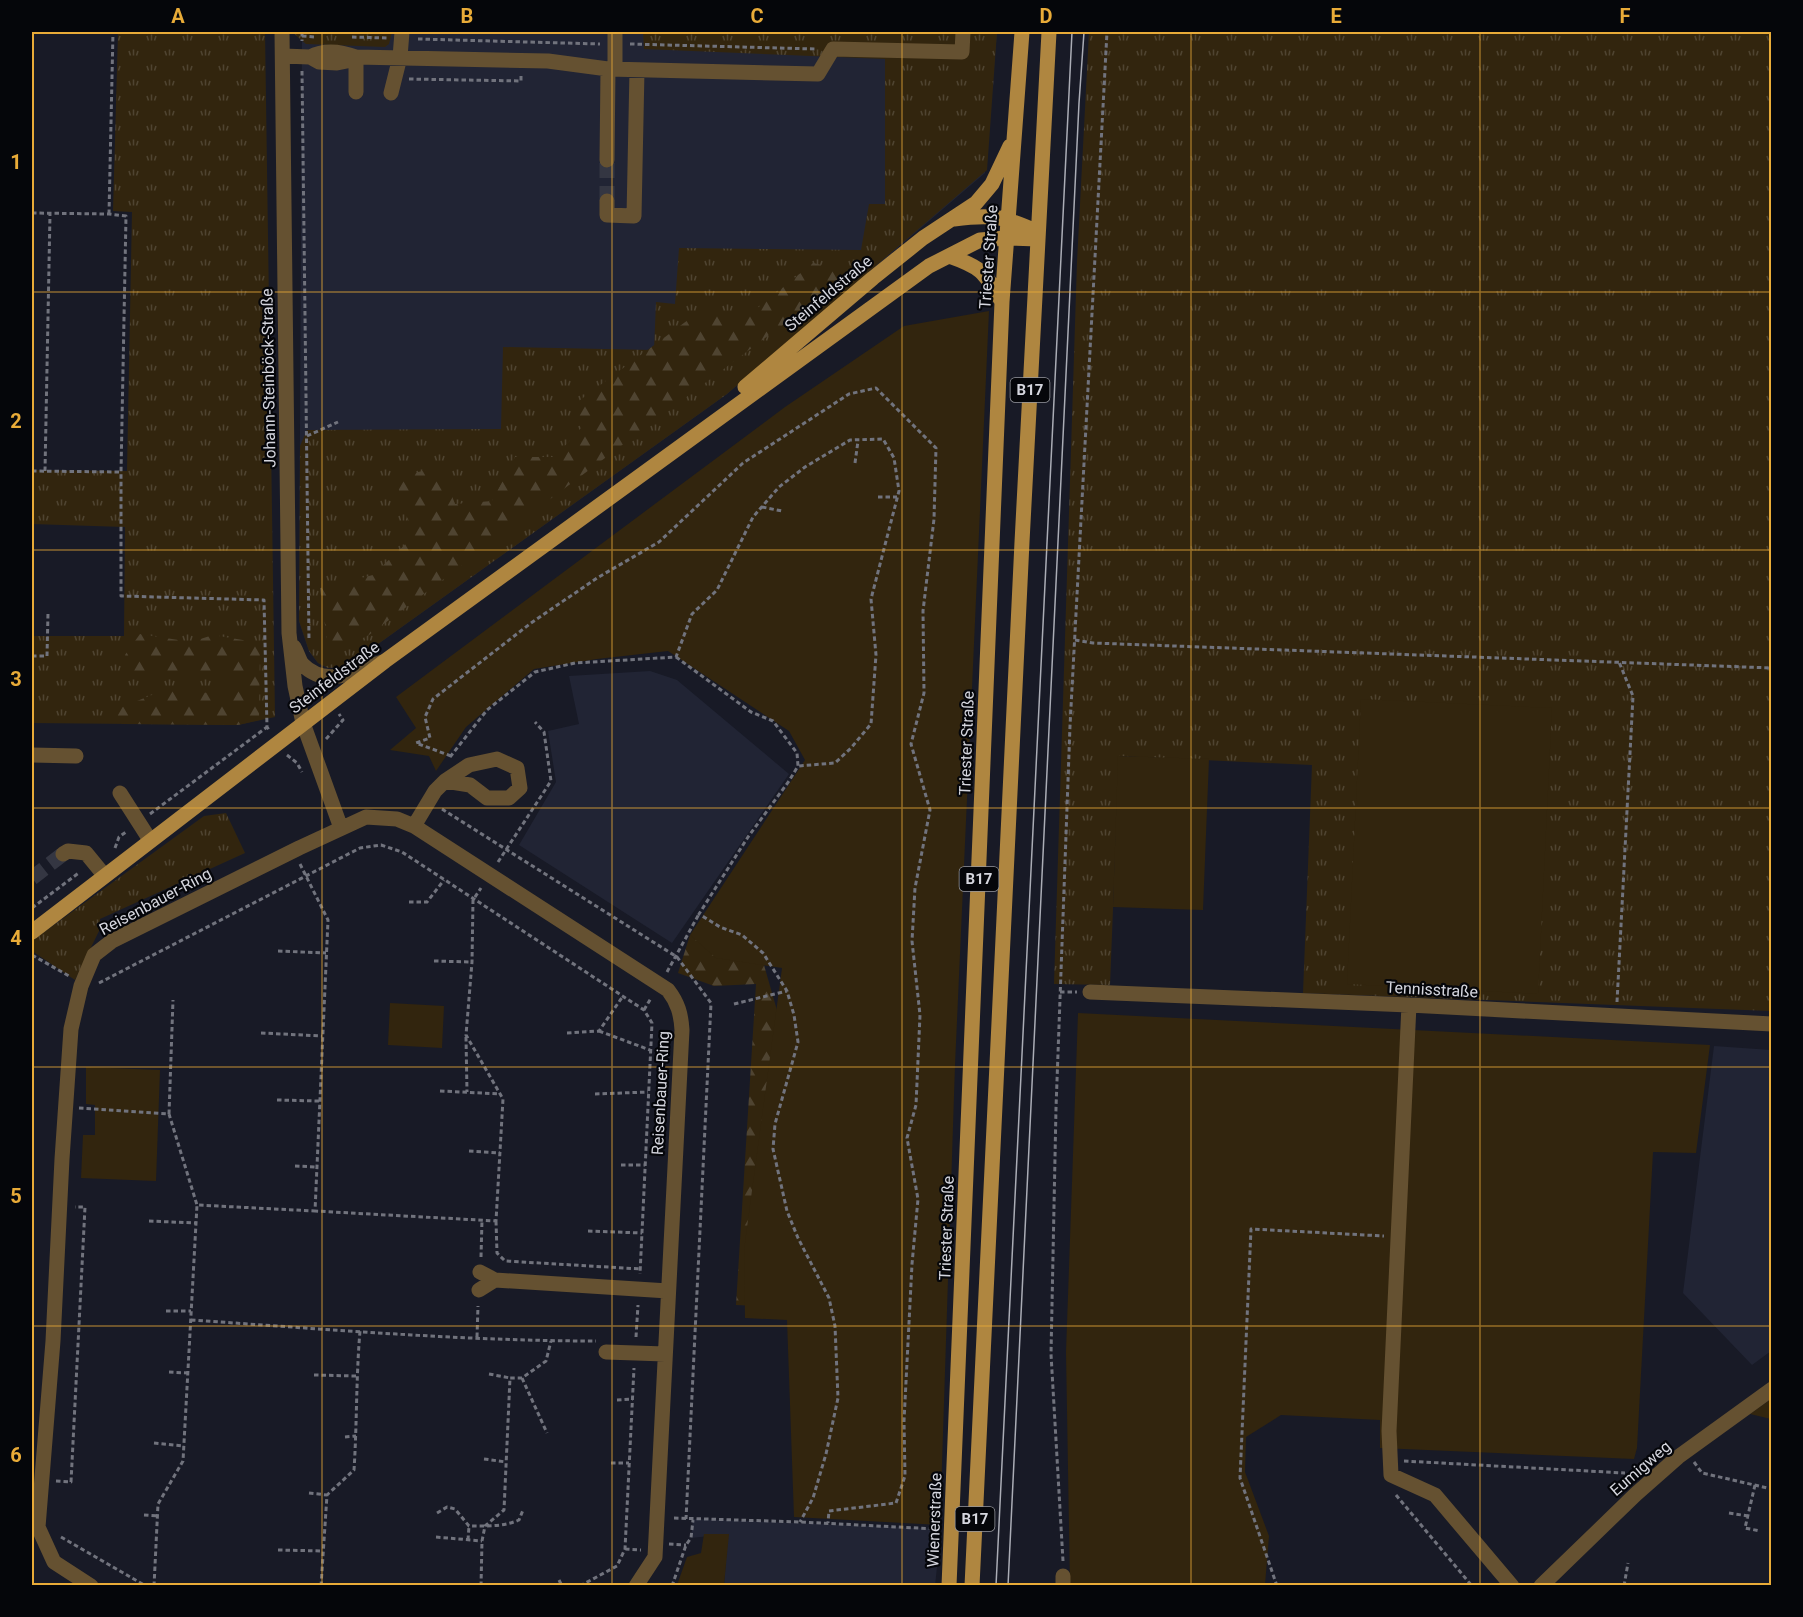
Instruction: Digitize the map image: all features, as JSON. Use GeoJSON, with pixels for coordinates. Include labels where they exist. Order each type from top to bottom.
{"type":"FeatureCollection","features":[{"type":"Feature","properties":{"kind":"main road","name":"Triester Straße"},"geometry":{"type":"LineString","coordinates":[[955,1456],[1002,302],[1022,32]]}},
{"type":"Feature","properties":{"kind":"main road","name":"B17"},"geometry":{"type":"LineString","coordinates":[[972,1586],[1049,32]]}},
{"type":"Feature","properties":{"kind":"main road"},"geometry":{"type":"LineString","coordinates":[[954,219],[976,202],[992,184],[1013,137]]}},
{"type":"Feature","properties":{"kind":"main road","name":"Steinfeldstraße"},"geometry":{"type":"LineString","coordinates":[[663,458],[873,278],[923,238],[954,219],[981,215],[1009,219],[1038,236]]}},
{"type":"Feature","properties":{"kind":"main road","name":"Steinfeldstraße"},"geometry":{"type":"LineString","coordinates":[[32,932],[385,661],[928,266],[980,240],[1038,236]]}},
{"type":"Feature","properties":{"kind":"main road"},"geometry":{"type":"LineString","coordinates":[[949,256],[973,264],[987,275],[1002,302]]}},
{"type":"Feature","properties":{"kind":"main road","name":"Wienerstraße"},"geometry":{"type":"LineString","coordinates":[[949,1586],[955,1456]]}},
{"type":"Feature","properties":{"kind":"street","name":"Johann-Steinböck-Straße"},"geometry":{"type":"LineString","coordinates":[[282,32],[289,633],[295,686],[303,723]]}},
{"type":"Feature","properties":{"kind":"street"},"geometry":{"type":"LineString","coordinates":[[283,56],[306,57],[320,51],[344,52],[356,57],[548,62],[611,69],[819,74],[833,49],[962,52],[963,32]]}},
{"type":"Feature","properties":{"kind":"street"},"geometry":{"type":"LineString","coordinates":[[391,93],[400,57],[402,35]]}},
{"type":"Feature","properties":{"kind":"street"},"geometry":{"type":"LineString","coordinates":[[607,160],[611,69],[615,38]]}},
{"type":"Feature","properties":{"kind":"street"},"geometry":{"type":"LineString","coordinates":[[356,57],[356,92]]}},
{"type":"Feature","properties":{"kind":"street"},"geometry":{"type":"LineString","coordinates":[[607,201],[607,215],[634,216],[637,70]]}},
{"type":"Feature","properties":{"kind":"street"},"geometry":{"type":"LineString","coordinates":[[289,633],[302,663],[327,677],[334,679],[385,661]]}},
{"type":"Feature","properties":{"kind":"street"},"geometry":{"type":"LineString","coordinates":[[303,723],[341,828]]}},
{"type":"Feature","properties":{"kind":"street"},"geometry":{"type":"LineString","coordinates":[[32,755],[76,756]]}},
{"type":"Feature","properties":{"kind":"street"},"geometry":{"type":"LineString","coordinates":[[414,826],[429,801],[445,781]]}},
{"type":"Feature","properties":{"kind":"street"},"geometry":{"type":"LineString","coordinates":[[120,793],[150,840]]}},
{"type":"Feature","properties":{"kind":"street","name":"Reisenbauer-Ring"},"geometry":{"type":"LineString","coordinates":[[91,1586],[54,1562],[38,1527],[53,1341],[71,1029],[87,986],[94,955],[112,941],[366,817],[397,819],[414,826],[668,990],[681,1013],[682,1030],[655,1557],[636,1586]]}},
{"type":"Feature","properties":{"kind":"street"},"geometry":{"type":"LineString","coordinates":[[63,854],[68,851],[86,853],[104,875]]}},
{"type":"Feature","properties":{"kind":"street","name":"Tennisstraße"},"geometry":{"type":"LineString","coordinates":[[1090,992],[1409,1005],[1772,1024]]}},
{"type":"Feature","properties":{"kind":"street"},"geometry":{"type":"LineString","coordinates":[[1409,1005],[1389,1431],[1391,1468],[1435,1495],[1512,1586]]}},
{"type":"Feature","properties":{"kind":"street"},"geometry":{"type":"LineString","coordinates":[[480,1269],[495,1280],[668,1291]]}},
{"type":"Feature","properties":{"kind":"street"},"geometry":{"type":"LineString","coordinates":[[479,1290],[495,1280]]}},
{"type":"Feature","properties":{"kind":"street"},"geometry":{"type":"LineString","coordinates":[[605,1347],[635,1353],[665,1354]]}},
{"type":"Feature","properties":{"kind":"street","name":"Eumigweg"},"geometry":{"type":"LineString","coordinates":[[1541,1586],[1636,1494],[1686,1452],[1772,1389]]}},
{"type":"Feature","properties":{"kind":"path"},"geometry":{"type":"LineString","coordinates":[[109,214],[113,32]]}},
{"type":"Feature","properties":{"kind":"path"},"geometry":{"type":"LineString","coordinates":[[351,32],[351,37],[402,35],[615,38],[833,49]]}},
{"type":"Feature","properties":{"kind":"path"},"geometry":{"type":"LineString","coordinates":[[1063,1581],[1062,1521],[1051,1354],[1056,1108],[1074,640],[1107,32]]}},
{"type":"Feature","properties":{"kind":"path"},"geometry":{"type":"LineString","coordinates":[[309,651],[306,57],[302,34],[321,37]]}},
{"type":"Feature","properties":{"kind":"path"},"geometry":{"type":"LineString","coordinates":[[32,213],[126,216],[121,596],[264,600],[267,727],[119,837],[117,847],[32,908]]}},
{"type":"Feature","properties":{"kind":"path"},"geometry":{"type":"LineString","coordinates":[[45,471],[50,214]]}},
{"type":"Feature","properties":{"kind":"path"},"geometry":{"type":"LineString","coordinates":[[659,985],[677,957],[699,914],[747,837],[789,782],[798,766],[797,753],[773,721],[751,712],[676,657],[575,663],[535,672],[487,710],[451,756],[416,742],[429,738],[425,717],[433,699],[531,623],[597,578],[659,542],[743,463],[849,394],[876,387],[936,448],[934,519],[923,611],[924,693],[911,744],[930,810],[915,888],[912,941],[920,1015],[916,1105],[907,1138],[918,1199],[912,1264],[904,1421],[905,1476],[896,1503],[829,1511],[828,1523]]}},
{"type":"Feature","properties":{"kind":"path"},"geometry":{"type":"LineString","coordinates":[[307,436],[338,422]]}},
{"type":"Feature","properties":{"kind":"path"},"geometry":{"type":"LineString","coordinates":[[676,657],[692,614],[717,590],[753,517],[779,487],[805,466],[850,440],[883,439],[894,458],[899,491],[871,599],[876,655],[871,724],[835,763],[798,766]]}},
{"type":"Feature","properties":{"kind":"path"},"geometry":{"type":"LineString","coordinates":[[855,463],[858,440]]}},
{"type":"Feature","properties":{"kind":"path"},"geometry":{"type":"LineString","coordinates":[[32,471],[121,472]]}},
{"type":"Feature","properties":{"kind":"path"},"geometry":{"type":"LineString","coordinates":[[878,497],[897,497]]}},
{"type":"Feature","properties":{"kind":"path"},"geometry":{"type":"LineString","coordinates":[[762,507],[782,512]]}},
{"type":"Feature","properties":{"kind":"path"},"geometry":{"type":"LineString","coordinates":[[32,656],[47,656],[48,613]]}},
{"type":"Feature","properties":{"kind":"path"},"geometry":{"type":"LineString","coordinates":[[1074,640],[1093,643],[1772,668]]}},
{"type":"Feature","properties":{"kind":"path"},"geometry":{"type":"LineString","coordinates":[[1616,1016],[1633,696],[1619,662]]}},
{"type":"Feature","properties":{"kind":"path"},"geometry":{"type":"LineString","coordinates":[[304,776],[297,763],[343,720],[330,702]]}},
{"type":"Feature","properties":{"kind":"path"},"geometry":{"type":"LineString","coordinates":[[429,801],[677,957],[711,1003],[686,1519]]}},
{"type":"Feature","properties":{"kind":"path"},"geometry":{"type":"LineString","coordinates":[[32,955],[87,986],[360,848],[381,845],[402,852],[644,1010],[652,1023],[625,1549],[617,1566],[580,1586]]}},
{"type":"Feature","properties":{"kind":"path"},"geometry":{"type":"LineString","coordinates":[[294,851],[328,920],[315,1211]]}},
{"type":"Feature","properties":{"kind":"path"},"geometry":{"type":"LineString","coordinates":[[409,902],[427,902],[444,880]]}},
{"type":"Feature","properties":{"kind":"path"},"geometry":{"type":"LineString","coordinates":[[467,1092],[466,1035],[472,962],[473,900]]}},
{"type":"Feature","properties":{"kind":"path"},"geometry":{"type":"LineString","coordinates":[[699,914],[720,927],[742,935],[763,953],[787,991],[794,1015],[798,1042],[775,1124],[773,1149],[787,1211],[798,1238],[829,1298],[835,1326],[838,1398],[826,1454],[813,1498],[800,1522]]}},
{"type":"Feature","properties":{"kind":"path"},"geometry":{"type":"LineString","coordinates":[[278,951],[326,953]]}},
{"type":"Feature","properties":{"kind":"path"},"geometry":{"type":"LineString","coordinates":[[434,961],[472,962]]}},
{"type":"Feature","properties":{"kind":"path"},"geometry":{"type":"LineString","coordinates":[[734,1004],[787,991]]}},
{"type":"Feature","properties":{"kind":"path"},"geometry":{"type":"LineString","coordinates":[[599,1030],[623,996]]}},
{"type":"Feature","properties":{"kind":"path"},"geometry":{"type":"LineString","coordinates":[[154,1586],[158,1504],[183,1461],[197,1205],[169,1114],[173,1000]]}},
{"type":"Feature","properties":{"kind":"path"},"geometry":{"type":"LineString","coordinates":[[567,1033],[599,1030],[650,1050]]}},
{"type":"Feature","properties":{"kind":"path"},"geometry":{"type":"LineString","coordinates":[[261,1033],[322,1036]]}},
{"type":"Feature","properties":{"kind":"path"},"geometry":{"type":"LineString","coordinates":[[466,1035],[503,1099],[496,1221],[497,1253],[505,1261],[641,1269]]}},
{"type":"Feature","properties":{"kind":"path"},"geometry":{"type":"LineString","coordinates":[[440,1091],[501,1094]]}},
{"type":"Feature","properties":{"kind":"path"},"geometry":{"type":"LineString","coordinates":[[595,1094],[648,1092]]}},
{"type":"Feature","properties":{"kind":"path"},"geometry":{"type":"LineString","coordinates":[[277,1100],[319,1101]]}},
{"type":"Feature","properties":{"kind":"path"},"geometry":{"type":"LineString","coordinates":[[65,1107],[169,1114]]}},
{"type":"Feature","properties":{"kind":"path"},"geometry":{"type":"LineString","coordinates":[[469,1151],[500,1153]]}},
{"type":"Feature","properties":{"kind":"path"},"geometry":{"type":"LineString","coordinates":[[621,1165],[645,1164]]}},
{"type":"Feature","properties":{"kind":"path"},"geometry":{"type":"LineString","coordinates":[[295,1166],[316,1167]]}},
{"type":"Feature","properties":{"kind":"path"},"geometry":{"type":"LineString","coordinates":[[197,1205],[496,1221]]}},
{"type":"Feature","properties":{"kind":"path"},"geometry":{"type":"LineString","coordinates":[[54,1491],[54,1480],[71,1482],[85,1208],[69,1206]]}},
{"type":"Feature","properties":{"kind":"path"},"geometry":{"type":"LineString","coordinates":[[480,1269],[482,1220]]}},
{"type":"Feature","properties":{"kind":"path"},"geometry":{"type":"LineString","coordinates":[[149,1221],[196,1223]]}},
{"type":"Feature","properties":{"kind":"path"},"geometry":{"type":"LineString","coordinates":[[1277,1586],[1240,1478],[1251,1229],[1398,1236]]}},
{"type":"Feature","properties":{"kind":"path"},"geometry":{"type":"LineString","coordinates":[[588,1231],[642,1233]]}},
{"type":"Feature","properties":{"kind":"path"},"geometry":{"type":"LineString","coordinates":[[166,1311],[191,1311]]}},
{"type":"Feature","properties":{"kind":"path"},"geometry":{"type":"LineString","coordinates":[[477,1337],[478,1315]]}},
{"type":"Feature","properties":{"kind":"path"},"geometry":{"type":"LineString","coordinates":[[190,1320],[552,1341],[605,1347]]}},
{"type":"Feature","properties":{"kind":"path"},"geometry":{"type":"LineString","coordinates":[[321,1586],[327,1495],[354,1470],[356,1376],[360,1331]]}},
{"type":"Feature","properties":{"kind":"path"},"geometry":{"type":"LineString","coordinates":[[489,1374],[522,1378],[546,1361],[552,1341]]}},
{"type":"Feature","properties":{"kind":"path"},"geometry":{"type":"LineString","coordinates":[[169,1372],[188,1373]]}},
{"type":"Feature","properties":{"kind":"path"},"geometry":{"type":"LineString","coordinates":[[314,1375],[356,1376]]}},
{"type":"Feature","properties":{"kind":"path"},"geometry":{"type":"LineString","coordinates":[[481,1586],[482,1541],[485,1526],[504,1510],[510,1377]]}},
{"type":"Feature","properties":{"kind":"path"},"geometry":{"type":"LineString","coordinates":[[522,1378],[547,1433]]}},
{"type":"Feature","properties":{"kind":"path"},"geometry":{"type":"LineString","coordinates":[[617,1400],[633,1399]]}},
{"type":"Feature","properties":{"kind":"path"},"geometry":{"type":"LineString","coordinates":[[345,1437],[356,1436]]}},
{"type":"Feature","properties":{"kind":"path"},"geometry":{"type":"LineString","coordinates":[[154,1443],[184,1446]]}},
{"type":"Feature","properties":{"kind":"path"},"geometry":{"type":"LineString","coordinates":[[1686,1452],[1702,1473],[1772,1489]]}},
{"type":"Feature","properties":{"kind":"path"},"geometry":{"type":"LineString","coordinates":[[484,1459],[506,1462]]}},
{"type":"Feature","properties":{"kind":"path"},"geometry":{"type":"LineString","coordinates":[[611,1462],[629,1463]]}},
{"type":"Feature","properties":{"kind":"path"},"geometry":{"type":"LineString","coordinates":[[1472,1586],[1392,1491],[1391,1468],[1625,1473]]}},
{"type":"Feature","properties":{"kind":"path"},"geometry":{"type":"LineString","coordinates":[[1755,1485],[1745,1527],[1760,1531]]}},
{"type":"Feature","properties":{"kind":"path"},"geometry":{"type":"LineString","coordinates":[[309,1493],[327,1495]]}},
{"type":"Feature","properties":{"kind":"path"},"geometry":{"type":"LineString","coordinates":[[437,1513],[447,1507],[455,1509],[469,1526],[468,1540]]}},
{"type":"Feature","properties":{"kind":"path"},"geometry":{"type":"LineString","coordinates":[[469,1526],[508,1525],[519,1520],[523,1510]]}},
{"type":"Feature","properties":{"kind":"path"},"geometry":{"type":"LineString","coordinates":[[1729,1513],[1748,1516]]}},
{"type":"Feature","properties":{"kind":"path"},"geometry":{"type":"LineString","coordinates":[[144,1515],[158,1516]]}},
{"type":"Feature","properties":{"kind":"path"},"geometry":{"type":"LineString","coordinates":[[657,1518],[941,1529]]}},
{"type":"Feature","properties":{"kind":"path"},"geometry":{"type":"LineString","coordinates":[[672,1586],[686,1545],[691,1538],[693,1519]]}},
{"type":"Feature","properties":{"kind":"path"},"geometry":{"type":"LineString","coordinates":[[53,1533],[146,1586]]}},
{"type":"Feature","properties":{"kind":"path"},"geometry":{"type":"LineString","coordinates":[[436,1537],[482,1541]]}},
{"type":"Feature","properties":{"kind":"path"},"geometry":{"type":"LineString","coordinates":[[278,1550],[323,1551]]}},
{"type":"Feature","properties":{"kind":"path"},"geometry":{"type":"LineString","coordinates":[[1624,1586],[1628,1563]]}},
{"type":"Feature","properties":{"kind":"path"},"geometry":{"type":"LineString","coordinates":[[559,1580],[562,1586]]}},
{"type":"Feature","properties":{"kind":"shaded area"},"geometry":{"type":"Polygon","coordinates":[[[302,32],[997,32],[985,173],[727,394],[346,667],[328,668],[318,663],[309,651],[299,621],[302,32]]]}},
{"type":"Feature","properties":{"kind":"shaded area"},"geometry":{"type":"Polygon","coordinates":[[[650,671],[677,680],[789,774],[672,943],[519,845],[556,782],[548,731],[579,724],[569,676],[650,671]]]}},
{"type":"Feature","properties":{"kind":"shaded area"},"geometry":{"type":"Polygon","coordinates":[[[1714,1046],[1771,1050],[1771,1351],[1752,1365],[1683,1293],[1714,1046]]]}},
{"type":"Feature","properties":{"kind":"shaded area"},"geometry":{"type":"Polygon","coordinates":[[[693,1519],[941,1529],[935,1586],[724,1585],[728,1534],[691,1538],[693,1519]]]}},
{"type":"Feature","properties":{"kind":"green space"},"geometry":{"type":"Polygon","coordinates":[[[118,32],[265,32],[275,717],[238,725],[32,723],[32,636],[124,636],[125,527],[32,524],[32,470],[127,471],[132,212],[113,211],[118,32]]]}},
{"type":"Feature","properties":{"kind":"green space"},"geometry":{"type":"Polygon","coordinates":[[[292,32],[392,32],[389,44],[385,47],[306,44],[292,32]]]}},
{"type":"Feature","properties":{"kind":"green space"},"geometry":{"type":"Polygon","coordinates":[[[643,32],[997,32],[987,170],[727,394],[346,667],[328,668],[318,663],[309,651],[299,621],[300,446],[307,430],[501,429],[503,347],[654,350],[656,302],[675,304],[679,248],[861,250],[869,204],[885,204],[885,59],[644,49],[643,32]]]}},
{"type":"Feature","properties":{"kind":"green space"},"geometry":{"type":"Polygon","coordinates":[[[1089,32],[1771,32],[1771,1011],[1303,993],[1312,765],[1119,756],[1110,985],[1054,984],[1077,262],[1089,32]]]}},
{"type":"Feature","properties":{"kind":"green space"},"geometry":{"type":"Polygon","coordinates":[[[813,263],[853,272],[369,635],[329,655],[320,588],[373,575],[413,537],[395,477],[441,467],[455,504],[492,501],[515,457],[555,457],[582,427],[572,406],[692,317],[750,314],[813,263]]]}},
{"type":"Feature","properties":{"kind":"green space"},"geometry":{"type":"Polygon","coordinates":[[[989,311],[955,1065],[940,1525],[794,1517],[787,1320],[745,1318],[744,1250],[782,968],[716,958],[690,935],[805,760],[789,731],[668,651],[534,669],[466,727],[436,771],[429,756],[390,750],[416,728],[396,697],[785,407],[904,326],[989,311]]]}},
{"type":"Feature","properties":{"kind":"green space"},"geometry":{"type":"Polygon","coordinates":[[[140,634],[191,642],[213,635],[260,643],[259,720],[238,725],[122,724],[115,710],[164,690],[232,692],[230,675],[154,676],[131,671],[125,655],[140,634]]]}},
{"type":"Feature","properties":{"kind":"green space"},"geometry":{"type":"Polygon","coordinates":[[[1361,699],[1552,708],[1538,994],[1347,984],[1361,699]]]}},
{"type":"Feature","properties":{"kind":"green space"},"geometry":{"type":"Polygon","coordinates":[[[1118,756],[1209,759],[1203,910],[1113,907],[1118,756]]]}},
{"type":"Feature","properties":{"kind":"green space"},"geometry":{"type":"Polygon","coordinates":[[[226,813],[245,853],[100,919],[99,931],[75,980],[32,951],[32,941],[204,816],[226,813]]]}},
{"type":"Feature","properties":{"kind":"green space"},"geometry":{"type":"Polygon","coordinates":[[[690,935],[764,965],[786,1042],[779,1307],[736,1305],[756,984],[714,986],[678,973],[690,935]]]}},
{"type":"Feature","properties":{"kind":"green space"},"geometry":{"type":"Polygon","coordinates":[[[390,1003],[444,1006],[442,1048],[388,1045],[390,1003]]]}},
{"type":"Feature","properties":{"kind":"green space"},"geometry":{"type":"Polygon","coordinates":[[[1078,1013],[1710,1045],[1696,1153],[1653,1152],[1637,1448],[1634,1459],[1380,1448],[1380,1420],[1281,1415],[1246,1437],[1245,1472],[1269,1536],[1265,1585],[1070,1586],[1066,1352],[1078,1013]]]}},
{"type":"Feature","properties":{"kind":"green space"},"geometry":{"type":"Polygon","coordinates":[[[86,1067],[160,1070],[156,1181],[81,1178],[83,1135],[95,1135],[95,1105],[86,1104],[86,1067]]]}},
{"type":"Feature","properties":{"kind":"green space"},"geometry":{"type":"Polygon","coordinates":[[[1771,1399],[1771,1419],[1750,1414],[1771,1399]]]}},
{"type":"Feature","properties":{"kind":"green space"},"geometry":{"type":"Polygon","coordinates":[[[704,1534],[729,1534],[724,1585],[677,1585],[687,1557],[701,1553],[704,1534]]]}},
{"type":"Feature","properties":{"kind":"tunnel"},"geometry":{"type":"LineString","coordinates":[[607,160],[607,201]]}},
{"type":"Feature","properties":{"kind":"tunnel"},"geometry":{"type":"LineString","coordinates":[[32,878],[63,854]]}},
{"type":"Feature","properties":{"kind":"tram line"},"geometry":{"type":"LineString","coordinates":[[996,1586],[1072,32]]}},
{"type":"Feature","properties":{"kind":"tram line"},"geometry":{"type":"LineString","coordinates":[[1008,1586],[1084,32]]}}]}
